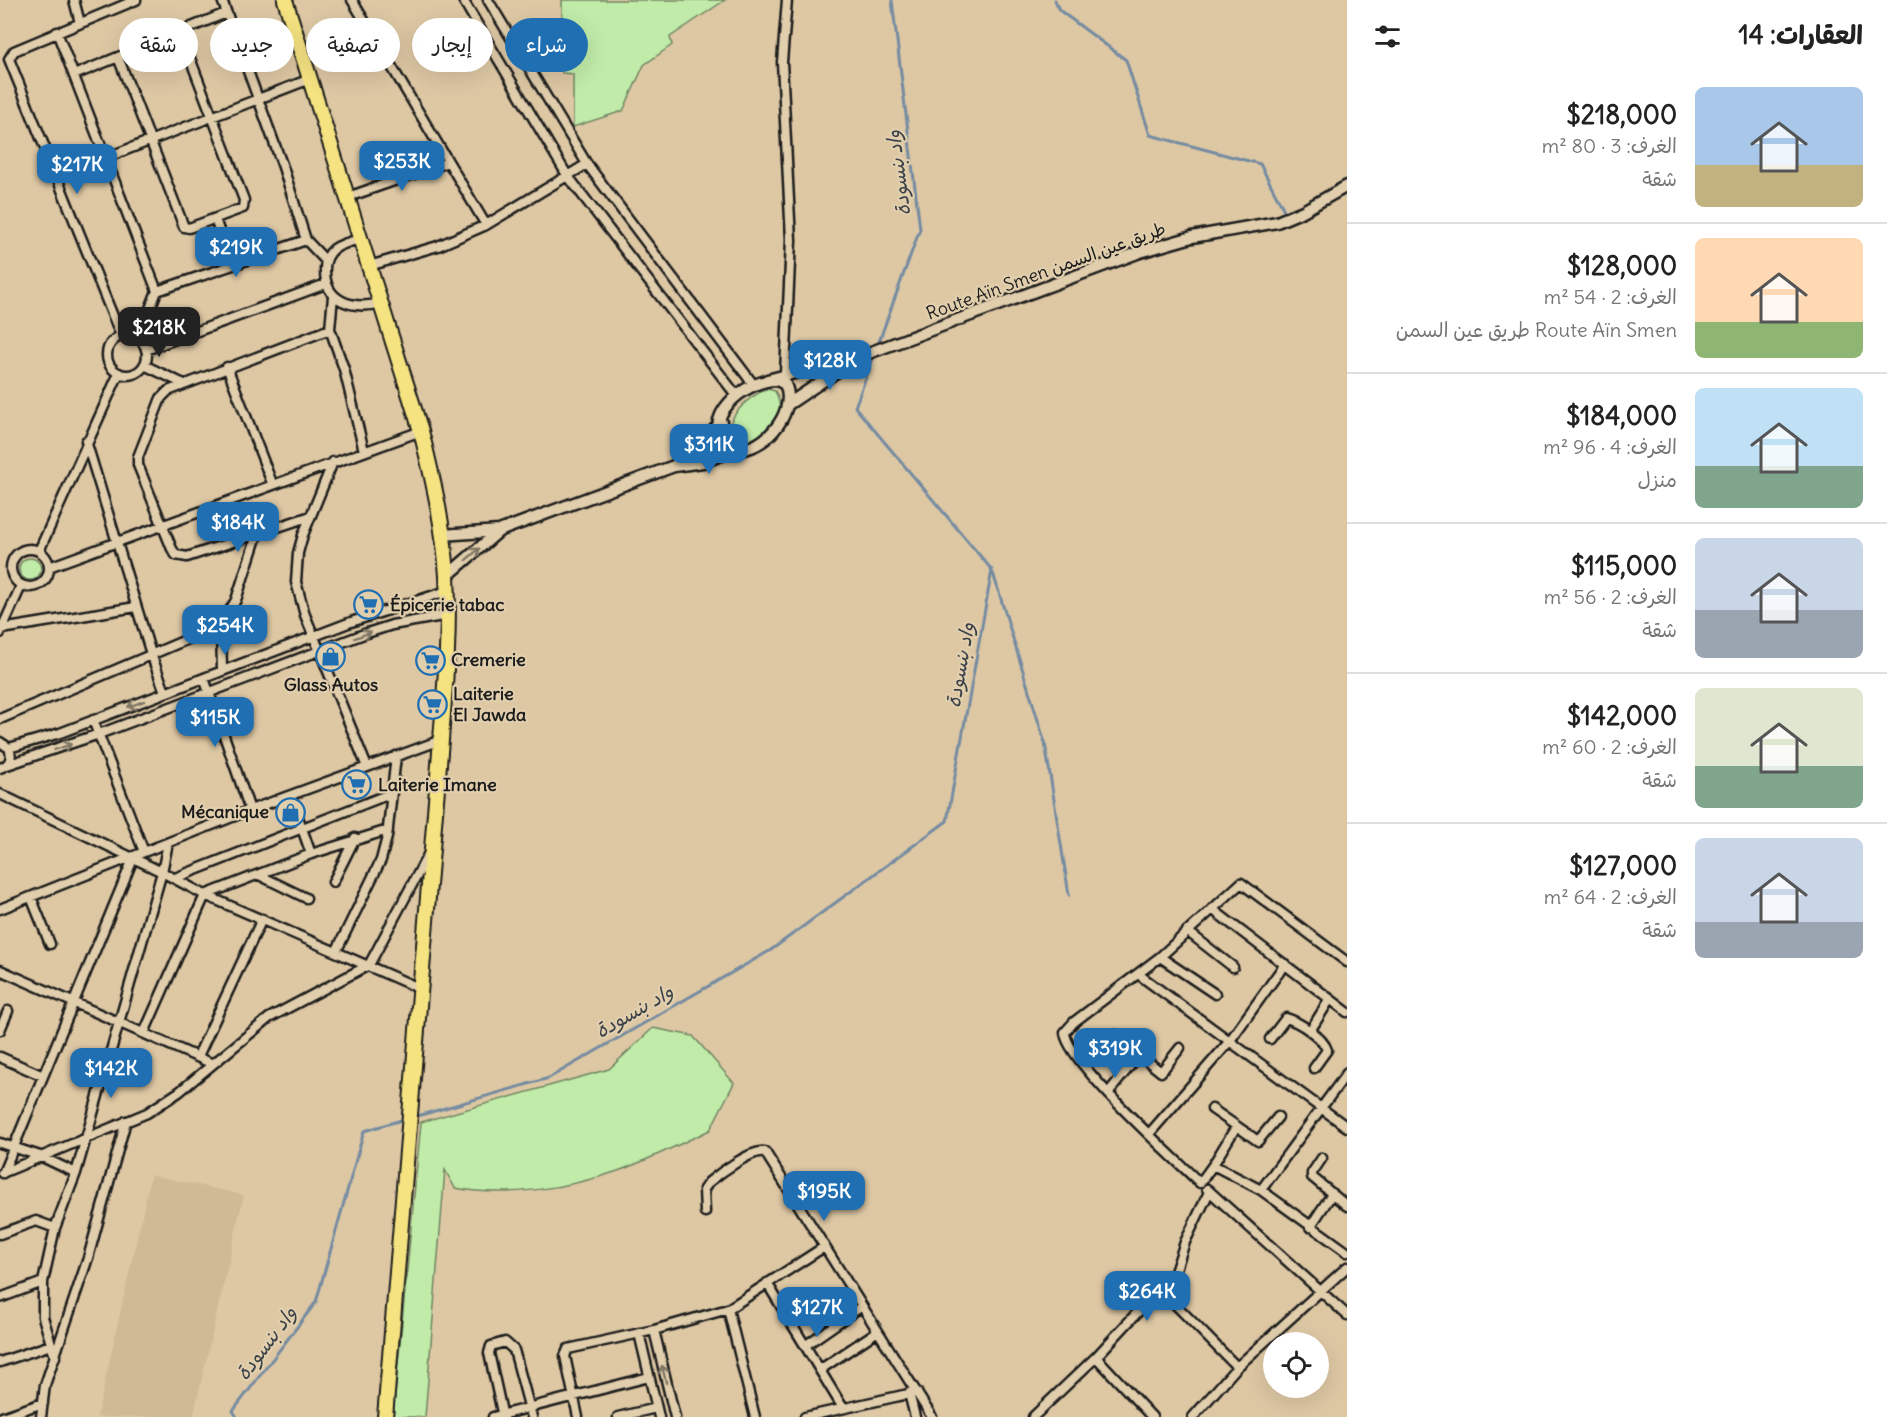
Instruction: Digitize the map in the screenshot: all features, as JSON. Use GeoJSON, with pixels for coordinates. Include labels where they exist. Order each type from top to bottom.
{"type":"FeatureCollection","features":[{"type":"Feature","properties":{"kind":"main road"},"geometry":{"type":"LineString","coordinates":[[285,0],[421,431],[442,535],[447,576],[448,615],[441,740],[385,1417]]}},
{"type":"Feature","properties":{"kind":"street"},"geometry":{"type":"LineString","coordinates":[[74,0],[80,23]]}},
{"type":"Feature","properties":{"kind":"street"},"geometry":{"type":"LineString","coordinates":[[122,336],[9,59],[14,51],[136,0]]}},
{"type":"Feature","properties":{"kind":"street"},"geometry":{"type":"LineString","coordinates":[[222,0],[306,240],[326,261]]}},
{"type":"Feature","properties":{"kind":"street"},"geometry":{"type":"LineString","coordinates":[[352,0],[486,225]]}},
{"type":"Feature","properties":{"kind":"street"},"geometry":{"type":"LineString","coordinates":[[463,0],[567,175],[736,395]]}},
{"type":"Feature","properties":{"kind":"street"},"geometry":{"type":"LineString","coordinates":[[488,0],[587,164],[753,384]]}},
{"type":"Feature","properties":{"kind":"street"},"geometry":{"type":"LineString","coordinates":[[785,374],[791,240],[782,62],[787,0]]}},
{"type":"Feature","properties":{"kind":"street"},"geometry":{"type":"LineString","coordinates":[[198,25],[226,13]]}},
{"type":"Feature","properties":{"kind":"street"},"geometry":{"type":"LineString","coordinates":[[57,32],[157,291],[138,339]]}},
{"type":"Feature","properties":{"kind":"street"},"geometry":{"type":"LineString","coordinates":[[74,75],[118,57],[184,227],[189,228],[243,208],[244,203],[195,72]]}},
{"type":"Feature","properties":{"kind":"street"},"geometry":{"type":"LineString","coordinates":[[56,177],[107,160],[310,79]]}},
{"type":"Feature","properties":{"kind":"street"},"geometry":{"type":"LineString","coordinates":[[348,197],[448,162]]}},
{"type":"Feature","properties":{"kind":"street"},"geometry":{"type":"LineString","coordinates":[[369,266],[438,246],[486,225],[587,164]]}},
{"type":"Feature","properties":{"kind":"street","name":"Route Aïn Smen طريق عين السمن"},"geometry":{"type":"LineString","coordinates":[[767,380],[858,357],[1140,252],[1200,236],[1277,222],[1303,211],[1347,186]]}},
{"type":"Feature","properties":{"kind":"street"},"geometry":{"type":"LineString","coordinates":[[214,219],[231,265]]}},
{"type":"Feature","properties":{"kind":"street"},"geometry":{"type":"LineString","coordinates":[[361,239],[338,247],[326,261],[326,284],[333,296],[330,329],[344,369],[364,451]]}},
{"type":"Feature","properties":{"kind":"street"},"geometry":{"type":"LineString","coordinates":[[157,291],[306,240]]}},
{"type":"Feature","properties":{"kind":"street"},"geometry":{"type":"LineString","coordinates":[[146,350],[326,284]]}},
{"type":"Feature","properties":{"kind":"street"},"geometry":{"type":"LineString","coordinates":[[333,296],[355,305],[381,303]]}},
{"type":"Feature","properties":{"kind":"street"},"geometry":{"type":"LineString","coordinates":[[308,518],[183,557],[174,553],[138,465],[138,453],[163,395],[227,367],[330,329]]}},
{"type":"Feature","properties":{"kind":"street"},"geometry":{"type":"LineString","coordinates":[[122,336],[138,339],[146,350],[144,365],[132,374],[119,373],[109,365],[107,352],[111,342],[122,336]]}},
{"type":"Feature","properties":{"kind":"street","name":"Route Aïn Smen طريق عين السمن"},"geometry":{"type":"LineString","coordinates":[[787,405],[858,357]]}},
{"type":"Feature","properties":{"kind":"street"},"geometry":{"type":"LineString","coordinates":[[144,365],[184,384]]}},
{"type":"Feature","properties":{"kind":"street"},"geometry":{"type":"LineString","coordinates":[[227,367],[272,483]]}},
{"type":"Feature","properties":{"kind":"street"},"geometry":{"type":"LineString","coordinates":[[39,551],[86,441],[119,373]]}},
{"type":"Feature","properties":{"kind":"street"},"geometry":{"type":"LineString","coordinates":[[442,535],[499,531],[674,466],[703,462],[752,446],[767,436],[780,422],[787,405],[788,394],[785,384],[777,380],[767,380],[753,384],[736,395],[726,407],[721,422],[722,441],[728,448],[735,450]]}},
{"type":"Feature","properties":{"kind":"street"},"geometry":{"type":"LineString","coordinates":[[674,466],[698,447],[721,422]]}},
{"type":"Feature","properties":{"kind":"street"},"geometry":{"type":"LineString","coordinates":[[49,567],[272,483],[421,431]]}},
{"type":"Feature","properties":{"kind":"street"},"geometry":{"type":"LineString","coordinates":[[86,441],[136,607],[165,692]]}},
{"type":"Feature","properties":{"kind":"street"},"geometry":{"type":"LineString","coordinates":[[333,462],[308,518],[298,553],[296,582],[305,615],[367,767]]}},
{"type":"Feature","properties":{"kind":"street"},"geometry":{"type":"LineString","coordinates":[[447,576],[499,531]]}},
{"type":"Feature","properties":{"kind":"street"},"geometry":{"type":"LineString","coordinates":[[222,671],[221,625],[236,600],[258,532]]}},
{"type":"Feature","properties":{"kind":"street"},"geometry":{"type":"LineString","coordinates":[[25,549],[39,551],[47,559],[49,567],[46,578],[33,587],[21,586],[11,573],[12,560],[25,549]]}},
{"type":"Feature","properties":{"kind":"street"},"geometry":{"type":"LineString","coordinates":[[1,631],[21,586]]}},
{"type":"Feature","properties":{"kind":"street"},"geometry":{"type":"LineString","coordinates":[[0,742],[9,747],[39,740],[384,610],[447,591]]}},
{"type":"Feature","properties":{"kind":"street"},"geometry":{"type":"LineString","coordinates":[[1,631],[136,607]]}},
{"type":"Feature","properties":{"kind":"street"},"geometry":{"type":"LineString","coordinates":[[2,768],[392,625],[448,615]]}},
{"type":"Feature","properties":{"kind":"street"},"geometry":{"type":"LineString","coordinates":[[0,719],[221,625]]}},
{"type":"Feature","properties":{"kind":"street"},"geometry":{"type":"LineString","coordinates":[[204,678],[250,810]]}},
{"type":"Feature","properties":{"kind":"street"},"geometry":{"type":"LineString","coordinates":[[93,720],[144,852]]}},
{"type":"Feature","properties":{"kind":"street"},"geometry":{"type":"LineString","coordinates":[[0,909],[250,810],[291,797],[441,740]]}},
{"type":"Feature","properties":{"kind":"street"},"geometry":{"type":"LineString","coordinates":[[2,768],[11,756],[9,747]]}},
{"type":"Feature","properties":{"kind":"street"},"geometry":{"type":"LineString","coordinates":[[337,950],[375,877],[388,830],[396,756]]}},
{"type":"Feature","properties":{"kind":"street"},"geometry":{"type":"LineString","coordinates":[[175,878],[392,793]]}},
{"type":"Feature","properties":{"kind":"street"},"geometry":{"type":"LineString","coordinates":[[0,794],[175,878],[205,895],[337,950],[421,989]]}},
{"type":"Feature","properties":{"kind":"street"},"geometry":{"type":"LineString","coordinates":[[291,797],[311,854]]}},
{"type":"Feature","properties":{"kind":"street"},"geometry":{"type":"LineString","coordinates":[[144,1033],[205,895],[355,838],[388,830]]}},
{"type":"Feature","properties":{"kind":"street"},"geometry":{"type":"LineString","coordinates":[[333,882],[355,838]]}},
{"type":"Feature","properties":{"kind":"street"},"geometry":{"type":"LineString","coordinates":[[55,1356],[42,1311],[43,1282],[55,1228],[87,1137],[162,872],[168,843]]}},
{"type":"Feature","properties":{"kind":"street"},"geometry":{"type":"LineString","coordinates":[[1,1173],[126,1121],[165,1102],[269,1018],[369,965],[432,848]]}},
{"type":"Feature","properties":{"kind":"street"},"geometry":{"type":"LineString","coordinates":[[1,1173],[13,1149],[131,858]]}},
{"type":"Feature","properties":{"kind":"street"},"geometry":{"type":"LineString","coordinates":[[259,875],[306,898]]}},
{"type":"Feature","properties":{"kind":"street"},"geometry":{"type":"LineString","coordinates":[[1347,962],[1241,882],[1160,957],[1065,1030],[1068,1046],[1149,1134],[1209,1192],[1347,1315]]}},
{"type":"Feature","properties":{"kind":"street"},"geometry":{"type":"LineString","coordinates":[[31,897],[50,944]]}},
{"type":"Feature","properties":{"kind":"street"},"geometry":{"type":"LineString","coordinates":[[1212,909],[1347,1011]]}},
{"type":"Feature","properties":{"kind":"street"},"geometry":{"type":"LineString","coordinates":[[198,1056],[262,919]]}},
{"type":"Feature","properties":{"kind":"street"},"geometry":{"type":"LineString","coordinates":[[1187,931],[1233,967]]}},
{"type":"Feature","properties":{"kind":"street"},"geometry":{"type":"LineString","coordinates":[[1160,957],[1215,994]]}},
{"type":"Feature","properties":{"kind":"street"},"geometry":{"type":"LineString","coordinates":[[1149,1134],[1229,1042],[1285,964]]}},
{"type":"Feature","properties":{"kind":"street"},"geometry":{"type":"LineString","coordinates":[[0,970],[213,1064]]}},
{"type":"Feature","properties":{"kind":"street"},"geometry":{"type":"LineString","coordinates":[[1138,974],[1347,1127]]}},
{"type":"Feature","properties":{"kind":"street"},"geometry":{"type":"LineString","coordinates":[[1310,1031],[1330,999]]}},
{"type":"Feature","properties":{"kind":"street"},"geometry":{"type":"LineString","coordinates":[[0,1030],[8,1011]]}},
{"type":"Feature","properties":{"kind":"street"},"geometry":{"type":"LineString","coordinates":[[1270,1039],[1286,1018],[1310,1031],[1326,1045],[1327,1050],[1314,1068]]}},
{"type":"Feature","properties":{"kind":"street"},"geometry":{"type":"LineString","coordinates":[[1114,1035],[1161,1072],[1180,1047]]}},
{"type":"Feature","properties":{"kind":"street"},"geometry":{"type":"LineString","coordinates":[[1109,1092],[1138,1056]]}},
{"type":"Feature","properties":{"kind":"street"},"geometry":{"type":"LineString","coordinates":[[0,1057],[43,1076]]}},
{"type":"Feature","properties":{"kind":"street"},"geometry":{"type":"LineString","coordinates":[[1262,1190],[1347,1073]]}},
{"type":"Feature","properties":{"kind":"street"},"geometry":{"type":"LineString","coordinates":[[1212,1109],[1258,1141],[1278,1117]]}},
{"type":"Feature","properties":{"kind":"street"},"geometry":{"type":"LineString","coordinates":[[41,1417],[45,1385],[111,1182],[126,1121]]}},
{"type":"Feature","properties":{"kind":"street"},"geometry":{"type":"LineString","coordinates":[[1200,1183],[1236,1127]]}},
{"type":"Feature","properties":{"kind":"street"},"geometry":{"type":"LineString","coordinates":[[0,1143],[40,1156],[76,1173]]}},
{"type":"Feature","properties":{"kind":"street"},"geometry":{"type":"LineString","coordinates":[[705,1212],[704,1189],[709,1182],[750,1155],[762,1151],[776,1167],[913,1393],[932,1417]]}},
{"type":"Feature","properties":{"kind":"street"},"geometry":{"type":"LineString","coordinates":[[1322,1158],[1312,1178],[1347,1206]]}},
{"type":"Feature","properties":{"kind":"street"},"geometry":{"type":"LineString","coordinates":[[1213,1165],[1262,1190],[1347,1252]]}},
{"type":"Feature","properties":{"kind":"street"},"geometry":{"type":"LineString","coordinates":[[1034,1417],[1096,1357],[1179,1267],[1185,1242],[1209,1192]]}},
{"type":"Feature","properties":{"kind":"street"},"geometry":{"type":"LineString","coordinates":[[1310,1227],[1332,1194]]}},
{"type":"Feature","properties":{"kind":"street"},"geometry":{"type":"LineString","coordinates":[[0,1234],[36,1221],[55,1228]]}},
{"type":"Feature","properties":{"kind":"street"},"geometry":{"type":"LineString","coordinates":[[578,1417],[565,1356],[568,1349],[654,1330],[728,1309],[824,1247]]}},
{"type":"Feature","properties":{"kind":"street"},"geometry":{"type":"LineString","coordinates":[[1193,1417],[1237,1367],[1347,1267]]}},
{"type":"Feature","properties":{"kind":"street"},"geometry":{"type":"LineString","coordinates":[[0,1298],[43,1282]]}},
{"type":"Feature","properties":{"kind":"street"},"geometry":{"type":"LineString","coordinates":[[767,1283],[821,1369],[839,1412]]}},
{"type":"Feature","properties":{"kind":"street"},"geometry":{"type":"LineString","coordinates":[[1160,1289],[1237,1367]]}},
{"type":"Feature","properties":{"kind":"street"},"geometry":{"type":"LineString","coordinates":[[806,1345],[862,1306]]}},
{"type":"Feature","properties":{"kind":"street"},"geometry":{"type":"LineString","coordinates":[[728,1309],[755,1417]]}},
{"type":"Feature","properties":{"kind":"street"},"geometry":{"type":"LineString","coordinates":[[654,1330],[675,1417]]}},
{"type":"Feature","properties":{"kind":"street"},"geometry":{"type":"LineString","coordinates":[[821,1369],[878,1332]]}},
{"type":"Feature","properties":{"kind":"street"},"geometry":{"type":"LineString","coordinates":[[618,1417],[658,1413],[639,1333]]}},
{"type":"Feature","properties":{"kind":"street"},"geometry":{"type":"LineString","coordinates":[[503,1416],[489,1353],[491,1346],[502,1342],[509,1343],[514,1350],[531,1413]]}},
{"type":"Feature","properties":{"kind":"street"},"geometry":{"type":"LineString","coordinates":[[0,1362],[51,1345]]}},
{"type":"Feature","properties":{"kind":"street"},"geometry":{"type":"LineString","coordinates":[[1096,1357],[1152,1417]]}},
{"type":"Feature","properties":{"kind":"street"},"geometry":{"type":"LineString","coordinates":[[493,1417],[531,1413],[573,1397],[649,1377]]}},
{"type":"Feature","properties":{"kind":"street"},"geometry":{"type":"LineString","coordinates":[[805,1417],[839,1412],[913,1393]]}},
{"type":"Feature","properties":{"kind":"street"},"geometry":{"type":"LineString","coordinates":[[913,1393],[915,1417]]}},
{"type":"Feature","properties":{"kind":"street"},"geometry":{"type":"LineString","coordinates":[[2,1417],[43,1403]]}},
{"type":"Feature","properties":{"kind":"shaded area"},"geometry":{"type":"Polygon","coordinates":[[[151,1175],[244,1195],[193,1417],[97,1417],[151,1175]]]}},
{"type":"Feature","properties":{"kind":"green space"},"geometry":{"type":"Polygon","coordinates":[[[562,0],[725,0],[670,37],[672,45],[644,65],[623,111],[573,127],[573,74],[562,72],[588,72],[588,18],[562,18],[562,0]]]}},
{"type":"Feature","properties":{"kind":"green space"},"geometry":{"type":"Polygon","coordinates":[[[767,389],[775,391],[779,401],[779,417],[771,428],[750,445],[734,445],[730,436],[732,419],[752,397],[767,389]]]}},
{"type":"Feature","properties":{"kind":"green space"},"geometry":{"type":"Polygon","coordinates":[[[30,558],[40,565],[41,569],[34,579],[30,580],[20,573],[19,569],[26,559],[30,558]]]}},
{"type":"Feature","properties":{"kind":"green space"},"geometry":{"type":"Polygon","coordinates":[[[653,1028],[693,1036],[734,1083],[710,1130],[618,1171],[579,1182],[537,1190],[495,1192],[455,1188],[445,1170],[425,1417],[393,1417],[421,1122],[609,1069],[653,1028]]]}},
{"type":"Feature","properties":{"kind":"waterway","name":"واد بنسودة"},"geometry":{"type":"LineString","coordinates":[[877,347],[920,229],[892,0]]}},
{"type":"Feature","properties":{"kind":"waterway","name":"واد بنسودة"},"geometry":{"type":"LineString","coordinates":[[1055,0],[1059,10],[1126,60],[1150,135],[1260,164],[1287,216]]}},
{"type":"Feature","properties":{"kind":"waterway","name":"واد بنسودة"},"geometry":{"type":"LineString","coordinates":[[414,1117],[549,1078],[771,950],[947,821],[992,570],[855,407],[875,353]]}},
{"type":"Feature","properties":{"kind":"waterway","name":"واد بنسودة"},"geometry":{"type":"LineString","coordinates":[[993,573],[1045,743],[1069,895]]}},
{"type":"Feature","properties":{"kind":"waterway","name":"واد بنسودة"},"geometry":{"type":"LineString","coordinates":[[237,1417],[233,1411],[316,1302],[364,1131],[405,1119]]}},
{"type":"Feature","properties":{"kind":"place","name":"Épicerie tabac"},"geometry":{"type":"Point","coordinates":[369,605]}},
{"type":"Feature","properties":{"kind":"place","name":"Glass Autos"},"geometry":{"type":"Point","coordinates":[331,656]}},
{"type":"Feature","properties":{"kind":"place","name":"Cremerie"},"geometry":{"type":"Point","coordinates":[430,660]}},
{"type":"Feature","properties":{"kind":"place","name":"Laiterie El Jawda"},"geometry":{"type":"Point","coordinates":[432,704]}},
{"type":"Feature","properties":{"kind":"place","name":"Laiterie Imane"},"geometry":{"type":"Point","coordinates":[357,785]}},
{"type":"Feature","properties":{"kind":"place","name":"Mécanique"},"geometry":{"type":"Point","coordinates":[290,812]}}]}
